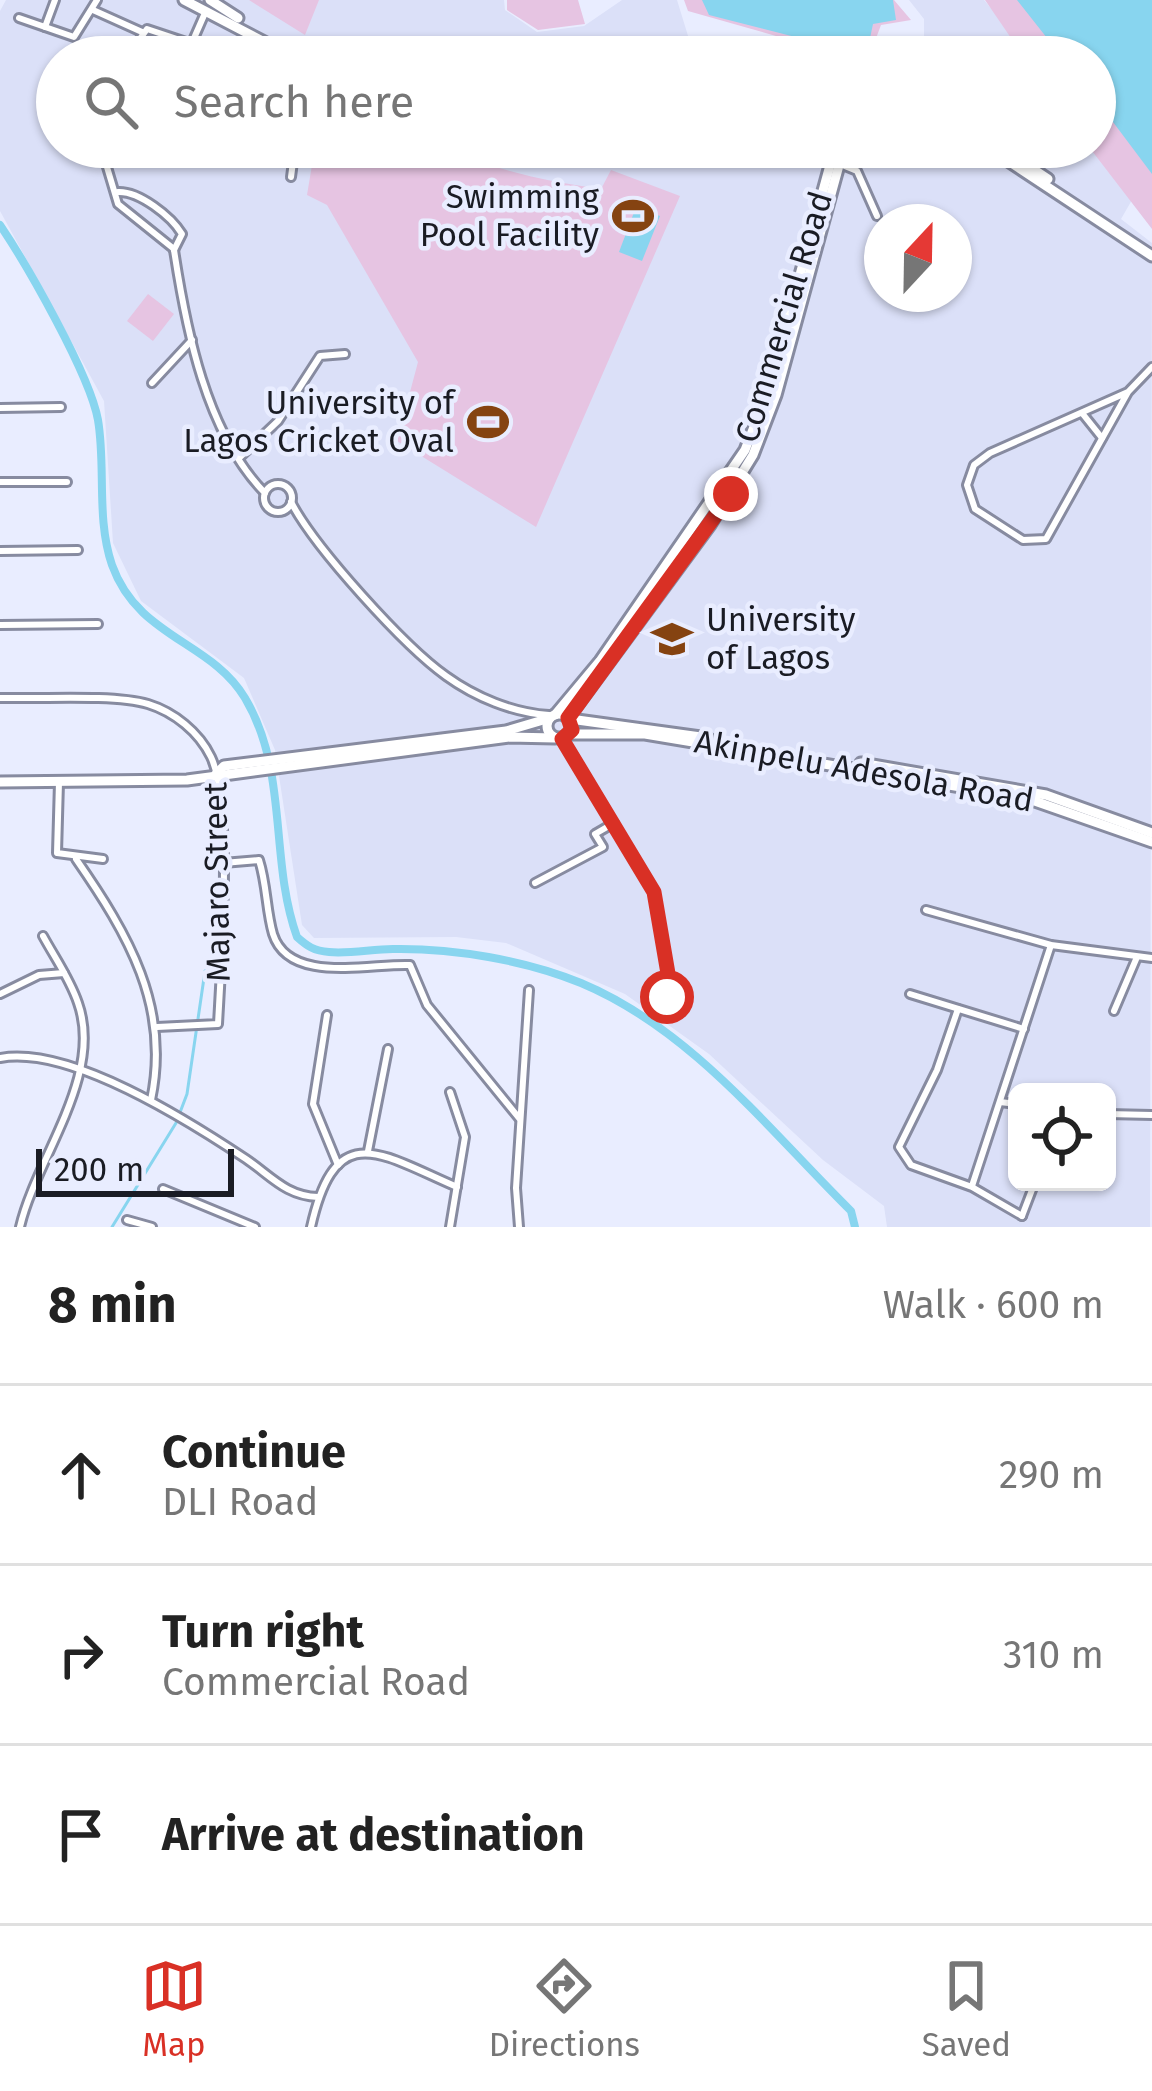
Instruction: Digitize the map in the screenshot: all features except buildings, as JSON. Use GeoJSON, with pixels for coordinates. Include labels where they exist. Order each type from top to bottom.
{"type":"FeatureCollection","features":[{"type":"Feature","properties":{"kind":"street"},"geometry":{"type":"LineString","coordinates":[[45,27],[55,0]]}},
{"type":"Feature","properties":{"kind":"street"},"geometry":{"type":"LineString","coordinates":[[75,36],[97,0]]}},
{"type":"Feature","properties":{"kind":"street"},"geometry":{"type":"LineString","coordinates":[[184,0],[208,5],[266,36]]}},
{"type":"Feature","properties":{"kind":"street"},"geometry":{"type":"LineString","coordinates":[[195,36],[208,5]]}},
{"type":"Feature","properties":{"kind":"street"},"geometry":{"type":"LineString","coordinates":[[208,5],[259,36]]}},
{"type":"Feature","properties":{"kind":"street"},"geometry":{"type":"LineString","coordinates":[[93,10],[142,32],[153,30],[168,36]]}},
{"type":"Feature","properties":{"kind":"street"},"geometry":{"type":"LineString","coordinates":[[19,18],[71,36]]}},
{"type":"Feature","properties":{"kind":"street"},"geometry":{"type":"LineString","coordinates":[[140,36],[142,32]]}},
{"type":"Feature","properties":{"kind":"street"},"geometry":{"type":"LineString","coordinates":[[109,168],[120,207],[174,250]]}},
{"type":"Feature","properties":{"kind":"street"},"geometry":{"type":"LineString","coordinates":[[291,178],[292,168]]}},
{"type":"Feature","properties":{"kind":"street","name":"Commercial Road"},"geometry":{"type":"LineString","coordinates":[[552,716],[600,661],[746,451],[834,168]]}},
{"type":"Feature","properties":{"kind":"street","name":"Commercial Road"},"geometry":{"type":"LineString","coordinates":[[569,718],[710,525],[753,455],[776,395],[839,168]]}},
{"type":"Feature","properties":{"kind":"street"},"geometry":{"type":"LineString","coordinates":[[850,168],[857,171],[872,204]]}},
{"type":"Feature","properties":{"kind":"street"},"geometry":{"type":"LineString","coordinates":[[1020,168],[1152,253]]}},
{"type":"Feature","properties":{"kind":"street"},"geometry":{"type":"LineString","coordinates":[[1030,168],[1152,253]]}},
{"type":"Feature","properties":{"kind":"street"},"geometry":{"type":"LineString","coordinates":[[118,192],[129,192],[182,233],[174,250],[192,340],[239,458],[272,511],[282,512],[291,502]]}},
{"type":"Feature","properties":{"kind":"street"},"geometry":{"type":"LineString","coordinates":[[152,383],[192,340]]}},
{"type":"Feature","properties":{"kind":"street"},"geometry":{"type":"LineString","coordinates":[[239,458],[278,422],[320,356],[345,354]]}},
{"type":"Feature","properties":{"kind":"street"},"geometry":{"type":"LineString","coordinates":[[1128,392],[980,459],[967,485],[975,509],[1023,540],[1046,539],[1128,392],[1152,367]]}},
{"type":"Feature","properties":{"kind":"street"},"geometry":{"type":"LineString","coordinates":[[0,408],[61,407]]}},
{"type":"Feature","properties":{"kind":"street"},"geometry":{"type":"LineString","coordinates":[[1082,413],[1102,438]]}},
{"type":"Feature","properties":{"kind":"street"},"geometry":{"type":"LineString","coordinates":[[0,482],[67,482]]}},
{"type":"Feature","properties":{"kind":"street"},"geometry":{"type":"LineString","coordinates":[[265,493],[271,486],[284,486],[338,565],[433,667],[465,688],[520,711],[552,716]]}},
{"type":"Feature","properties":{"kind":"street"},"geometry":{"type":"LineString","coordinates":[[0,551],[78,550]]}},
{"type":"Feature","properties":{"kind":"street"},"geometry":{"type":"LineString","coordinates":[[0,625],[98,624]]}},
{"type":"Feature","properties":{"kind":"street","name":"Majaro Street"},"geometry":{"type":"LineString","coordinates":[[0,698],[151,705],[199,737],[222,771],[218,1024],[157,1028]]}},
{"type":"Feature","properties":{"kind":"street"},"geometry":{"type":"LineString","coordinates":[[519,729],[520,711]]}},
{"type":"Feature","properties":{"kind":"street"},"geometry":{"type":"LineString","coordinates":[[0,782],[222,771],[519,729],[552,716]]}},
{"type":"Feature","properties":{"kind":"street"},"geometry":{"type":"LineString","coordinates":[[552,716],[547,730],[562,737],[654,892],[671,991]]}},
{"type":"Feature","properties":{"kind":"street","name":"Akinpelu Adesola Road"},"geometry":{"type":"LineString","coordinates":[[552,716],[1025,790],[1152,837]]}},
{"type":"Feature","properties":{"kind":"street"},"geometry":{"type":"LineString","coordinates":[[562,737],[569,718]]}},
{"type":"Feature","properties":{"kind":"street","name":"Akinpelu Adesola Road"},"geometry":{"type":"LineString","coordinates":[[279,763],[509,736],[645,734],[1026,798],[1152,837]]}},
{"type":"Feature","properties":{"kind":"street"},"geometry":{"type":"LineString","coordinates":[[58,782],[56,853],[76,860],[103,859]]}},
{"type":"Feature","properties":{"kind":"street"},"geometry":{"type":"LineString","coordinates":[[535,883],[603,847],[595,834],[614,824]]}},
{"type":"Feature","properties":{"kind":"street"},"geometry":{"type":"LineString","coordinates":[[76,860],[131,943],[157,1028],[160,1059],[151,1100]]}},
{"type":"Feature","properties":{"kind":"street"},"geometry":{"type":"LineString","coordinates":[[223,863],[260,860],[274,938],[294,959],[336,968],[410,965],[427,1005],[519,1118]]}},
{"type":"Feature","properties":{"kind":"street"},"geometry":{"type":"LineString","coordinates":[[926,910],[1051,945],[1152,958]]}},
{"type":"Feature","properties":{"kind":"street"},"geometry":{"type":"LineString","coordinates":[[20,1227],[25,1201],[80,1073],[83,1024],[64,973],[43,936]]}},
{"type":"Feature","properties":{"kind":"street"},"geometry":{"type":"LineString","coordinates":[[972,1187],[1051,945]]}},
{"type":"Feature","properties":{"kind":"street"},"geometry":{"type":"LineString","coordinates":[[1114,1011],[1137,957]]}},
{"type":"Feature","properties":{"kind":"street"},"geometry":{"type":"LineString","coordinates":[[0,994],[39,975],[64,973]]}},
{"type":"Feature","properties":{"kind":"street"},"geometry":{"type":"LineString","coordinates":[[520,1227],[519,1118],[529,990]]}},
{"type":"Feature","properties":{"kind":"street"},"geometry":{"type":"LineString","coordinates":[[910,994],[1024,1030]]}},
{"type":"Feature","properties":{"kind":"street"},"geometry":{"type":"LineString","coordinates":[[958,1009],[937,1070],[899,1147],[910,1165],[972,1187],[1022,1216]]}},
{"type":"Feature","properties":{"kind":"street"},"geometry":{"type":"LineString","coordinates":[[327,1016],[314,1109],[338,1165]]}},
{"type":"Feature","properties":{"kind":"street"},"geometry":{"type":"LineString","coordinates":[[368,1150],[388,1049]]}},
{"type":"Feature","properties":{"kind":"street"},"geometry":{"type":"LineString","coordinates":[[0,1058],[44,1060],[151,1100],[185,1118],[280,1187],[318,1197]]}},
{"type":"Feature","properties":{"kind":"street"},"geometry":{"type":"LineString","coordinates":[[450,1092],[464,1122],[450,1227]]}},
{"type":"Feature","properties":{"kind":"street"},"geometry":{"type":"LineString","coordinates":[[1000,1102],[1008,1103]]}},
{"type":"Feature","properties":{"kind":"street"},"geometry":{"type":"LineString","coordinates":[[1116,1114],[1152,1115]]}},
{"type":"Feature","properties":{"kind":"street"},"geometry":{"type":"LineString","coordinates":[[311,1227],[323,1181],[338,1165],[368,1150],[457,1187]]}},
{"type":"Feature","properties":{"kind":"street"},"geometry":{"type":"LineString","coordinates":[[163,1190],[255,1227]]}},
{"type":"Feature","properties":{"kind":"street"},"geometry":{"type":"LineString","coordinates":[[1024,1227],[1022,1216],[1032,1191]]}},
{"type":"Feature","properties":{"kind":"street"},"geometry":{"type":"LineString","coordinates":[[127,1220],[152,1227]]}},
{"type":"Feature","properties":{"kind":"shaded area","name":"University of Lagos"},"geometry":{"type":"Polygon","coordinates":[[[6,0],[504,0],[505,10],[537,32],[584,26],[622,0],[677,0],[688,36],[36,36],[36,168],[1114,168],[1136,193],[1121,219],[1152,243],[1150,1227],[887,1227],[884,1206],[823,1160],[709,1054],[625,994],[506,943],[456,937],[314,938],[302,925],[275,750],[244,678],[141,601],[113,543],[104,401],[0,211],[0,11],[6,0]]]}},
{"type":"Feature","properties":{"kind":"shaded area"},"geometry":{"type":"Polygon","coordinates":[[[249,0],[319,0],[305,35],[249,0]]]}},
{"type":"Feature","properties":{"kind":"shaded area"},"geometry":{"type":"Polygon","coordinates":[[[507,0],[578,0],[585,24],[538,30],[507,10],[507,0]]]}},
{"type":"Feature","properties":{"kind":"shaded area"},"geometry":{"type":"Polygon","coordinates":[[[684,0],[894,0],[911,20],[881,25],[877,36],[776,36],[688,11],[684,0]]]}},
{"type":"Feature","properties":{"kind":"shaded area"},"geometry":{"type":"Polygon","coordinates":[[[909,0],[984,0],[1014,36],[924,36],[924,19],[909,0]]]}},
{"type":"Feature","properties":{"kind":"shaded area"},"geometry":{"type":"Polygon","coordinates":[[[985,0],[1152,0],[1152,229],[1105,168],[1116,168],[1116,36],[1010,36],[985,0]]]}},
{"type":"Feature","properties":{"kind":"shaded area"},"geometry":{"type":"Polygon","coordinates":[[[312,168],[500,168],[601,189],[611,170],[680,196],[536,527],[397,441],[418,362],[327,205],[307,195],[312,168]]]}},
{"type":"Feature","properties":{"kind":"shaded area"},"geometry":{"type":"Polygon","coordinates":[[[148,294],[174,314],[153,341],[127,321],[148,294]]]}},
{"type":"Feature","properties":{"kind":"water"},"geometry":{"type":"Polygon","coordinates":[[[702,0],[893,0],[896,20],[873,24],[870,36],[791,36],[709,15],[702,0]]]}},
{"type":"Feature","properties":{"kind":"water"},"geometry":{"type":"Polygon","coordinates":[[[1017,0],[1152,0],[1152,174],[1116,126],[1116,36],[1045,36],[1017,0]]]}},
{"type":"Feature","properties":{"kind":"water"},"geometry":{"type":"Polygon","coordinates":[[[636,207],[660,216],[642,261],[619,252],[636,207]]]}},
{"type":"Feature","properties":{"kind":"waterway"},"geometry":{"type":"LineString","coordinates":[[0,225],[56,321],[93,400],[107,547],[124,589],[139,609],[231,679],[259,726],[297,937],[324,951],[416,949],[513,962],[581,983],[621,1003],[658,1026],[726,1084],[851,1211],[855,1227]]}},
{"type":"Feature","properties":{"kind":"waterway"},"geometry":{"type":"LineString","coordinates":[[112,1227],[176,1123],[187,1094],[205,971]]}},
{"type":"Feature","properties":{"kind":"place","name":"Swimming Pool Facility"},"geometry":{"type":"Point","coordinates":[633,216]}},
{"type":"Feature","properties":{"kind":"place","name":"University of Lagos Cricket Oval"},"geometry":{"type":"Point","coordinates":[488,422]}},
{"type":"Feature","properties":{"kind":"place","name":"University of Lagos"},"geometry":{"type":"Point","coordinates":[672,639]}},
{"type":"Feature","properties":{"kind":"route"},"geometry":{"type":"LineString","coordinates":[[667,997],[671,991],[654,892],[562,739],[572,730],[568,718],[731,494]]}}]}
